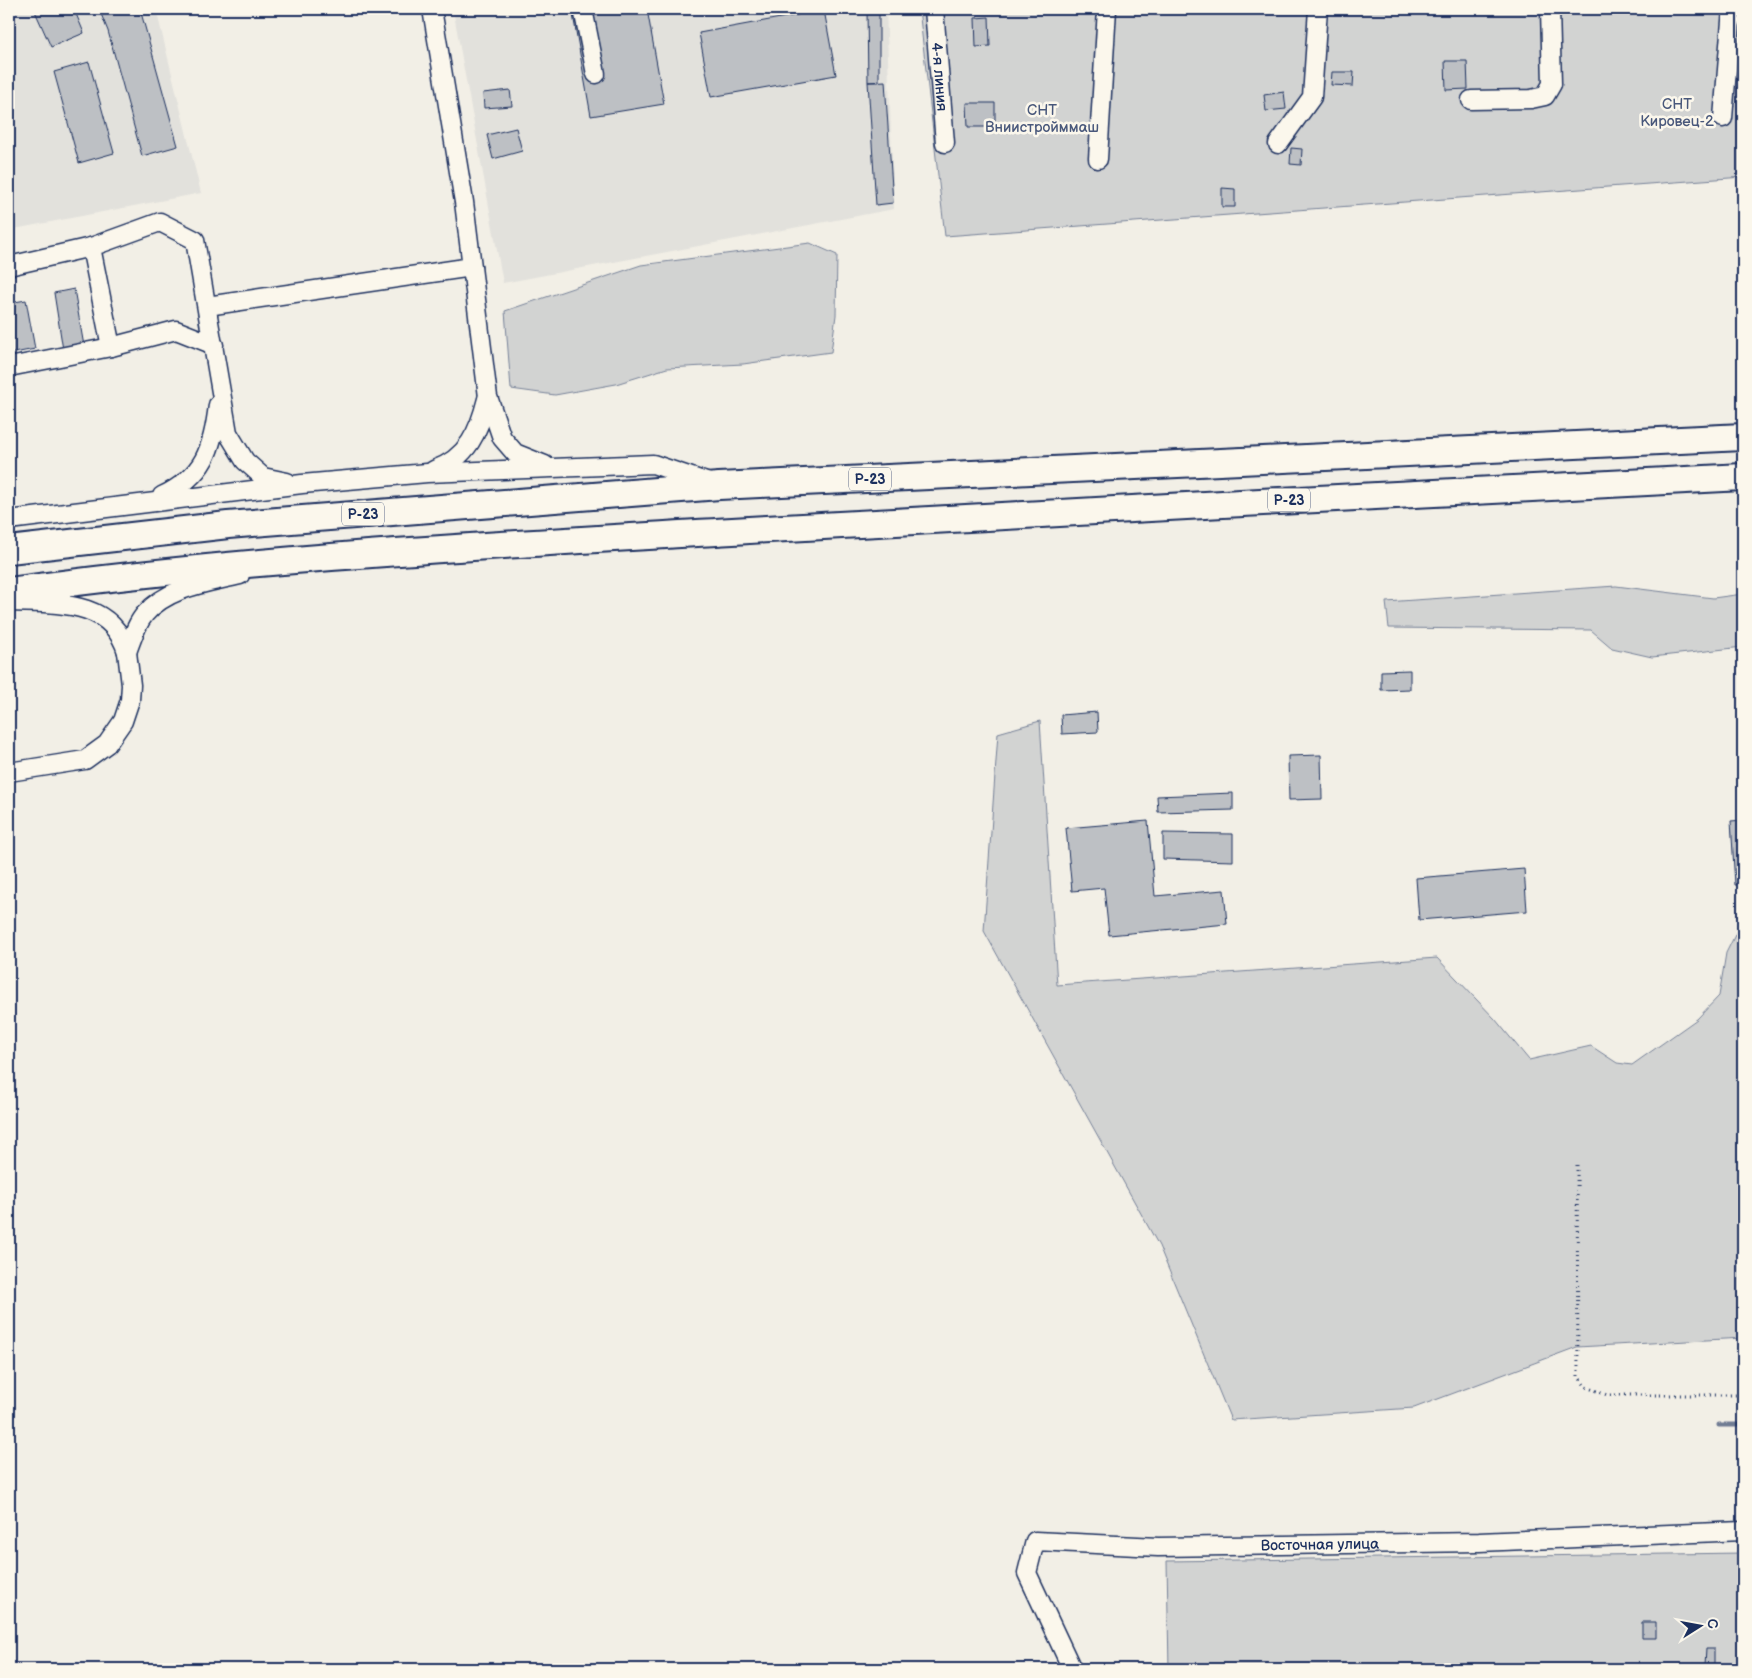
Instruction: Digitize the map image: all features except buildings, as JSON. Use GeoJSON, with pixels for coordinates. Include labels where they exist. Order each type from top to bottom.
{"type":"FeatureCollection","features":[{"type":"Feature","properties":{"kind":"highway","name":"Р-23"},"geometry":{"type":"LineString","coordinates":[[9,550],[228,525],[719,486],[1743,437]]}},
{"type":"Feature","properties":{"kind":"highway","name":"Р-23"},"geometry":{"type":"LineString","coordinates":[[9,591],[232,564],[306,558],[908,520],[1743,477]]}},
{"type":"Feature","properties":{"kind":"street"},"geometry":{"type":"LineString","coordinates":[[432,9],[464,202],[488,398],[502,438],[515,453],[556,468]]}},
{"type":"Feature","properties":{"kind":"street"},"geometry":{"type":"LineString","coordinates":[[583,9],[596,74]]}},
{"type":"Feature","properties":{"kind":"street","name":"4-я линия"},"geometry":{"type":"LineString","coordinates":[[934,9],[945,143]]}},
{"type":"Feature","properties":{"kind":"street"},"geometry":{"type":"LineString","coordinates":[[1098,158],[1107,9]]}},
{"type":"Feature","properties":{"kind":"street"},"geometry":{"type":"LineString","coordinates":[[1278,144],[1312,96],[1318,9]]}},
{"type":"Feature","properties":{"kind":"street"},"geometry":{"type":"LineString","coordinates":[[1471,100],[1531,99],[1545,96],[1552,84],[1550,9]]}},
{"type":"Feature","properties":{"kind":"street"},"geometry":{"type":"LineString","coordinates":[[1723,118],[1732,9]]}},
{"type":"Feature","properties":{"kind":"street"},"geometry":{"type":"LineString","coordinates":[[9,266],[91,247],[160,222],[195,240],[228,433],[245,461],[263,476],[302,484]]}},
{"type":"Feature","properties":{"kind":"street"},"geometry":{"type":"LineString","coordinates":[[91,247],[111,347]]}},
{"type":"Feature","properties":{"kind":"street"},"geometry":{"type":"LineString","coordinates":[[206,306],[472,266]]}},
{"type":"Feature","properties":{"kind":"street"},"geometry":{"type":"LineString","coordinates":[[9,367],[111,347],[176,330],[214,344]]}},
{"type":"Feature","properties":{"kind":"street"},"geometry":{"type":"LineString","coordinates":[[149,502],[182,486],[210,450],[220,395]]}},
{"type":"Feature","properties":{"kind":"street"},"geometry":{"type":"LineString","coordinates":[[427,473],[450,464],[468,447],[481,423],[488,398]]}},
{"type":"Feature","properties":{"kind":"street"},"geometry":{"type":"LineString","coordinates":[[9,520],[302,484],[427,473],[653,464],[719,486]]}},
{"type":"Feature","properties":{"kind":"street"},"geometry":{"type":"LineString","coordinates":[[127,652],[145,614],[160,600],[181,590],[306,558]]}},
{"type":"Feature","properties":{"kind":"street"},"geometry":{"type":"LineString","coordinates":[[9,602],[62,604],[92,610],[114,626],[123,637],[131,685],[130,700],[123,721],[107,744],[85,760],[9,772]]}},
{"type":"Feature","properties":{"kind":"street","name":"Восточная улица"},"geometry":{"type":"LineString","coordinates":[[1072,1669],[1027,1573],[1035,1541],[1158,1548],[1479,1542],[1743,1531]]}},
{"type":"Feature","properties":{"kind":"path"},"geometry":{"type":"LineString","coordinates":[[1577,1166],[1578,1376],[1586,1387],[1607,1395],[1743,1396]]}},
{"type":"Feature","properties":{"kind":"shaded area"},"geometry":{"type":"Polygon","coordinates":[[[9,9],[156,9],[201,193],[9,230],[9,9]]]}},
{"type":"Feature","properties":{"kind":"shaded area"},"geometry":{"type":"Polygon","coordinates":[[[453,9],[886,9],[894,209],[503,283],[453,9]]]}},
{"type":"Feature","properties":{"kind":"green space","name":"СНТ Вниистройммаш"},"geometry":{"type":"Polygon","coordinates":[[[919,9],[1743,9],[1743,177],[945,236],[919,9]]]}},
{"type":"Feature","properties":{"kind":"green space"},"geometry":{"type":"Polygon","coordinates":[[[810,243],[837,255],[836,315],[831,352],[743,364],[667,368],[616,384],[555,395],[511,389],[505,311],[641,265],[810,243]]]}},
{"type":"Feature","properties":{"kind":"green space"},"geometry":{"type":"Polygon","coordinates":[[[1616,586],[1713,598],[1743,594],[1743,647],[1652,657],[1612,648],[1591,630],[1389,628],[1386,602],[1616,586]]]}},
{"type":"Feature","properties":{"kind":"green space"},"geometry":{"type":"Polygon","coordinates":[[[1040,721],[1057,985],[1437,958],[1495,1019],[1529,1060],[1591,1046],[1617,1063],[1632,1065],[1697,1019],[1719,996],[1726,953],[1743,919],[1743,1338],[1577,1347],[1414,1408],[1231,1420],[1159,1246],[984,931],[998,733],[1040,721]]]}},
{"type":"Feature","properties":{"kind":"green space"},"geometry":{"type":"Polygon","coordinates":[[[1743,1553],[1743,1669],[1169,1669],[1167,1561],[1743,1553]]]}},
{"type":"Feature","properties":{"kind":"waterway"},"geometry":{"type":"LineString","coordinates":[[1719,1425],[1743,1425]]}},
{"type":"Feature","properties":{"kind":"park label","name":"СНТ Кировец-2"},"geometry":{"type":"Point","coordinates":[1677,112]}}]}
